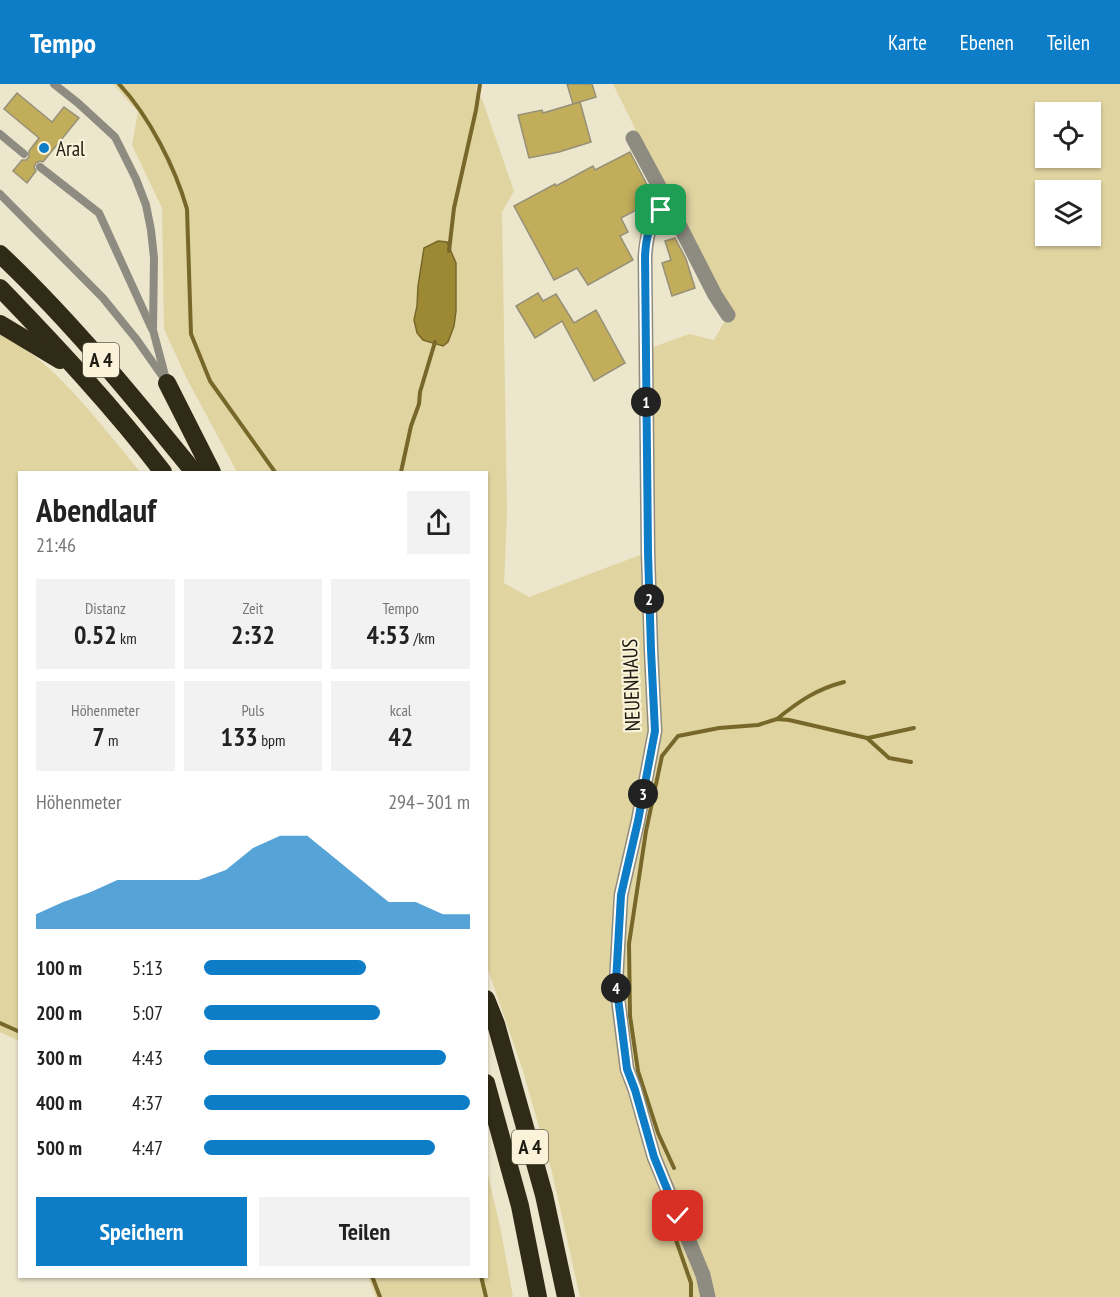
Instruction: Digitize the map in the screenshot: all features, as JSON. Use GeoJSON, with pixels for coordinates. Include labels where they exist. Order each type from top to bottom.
{"type":"FeatureCollection","features":[{"type":"Feature","properties":{"kind":"highway","name":"A 4"},"geometry":{"type":"LineString","coordinates":[[0,254],[82,338],[193,471]]}},
{"type":"Feature","properties":{"kind":"highway","name":"A 4"},"geometry":{"type":"LineString","coordinates":[[0,288],[81,374],[162,471]]}},
{"type":"Feature","properties":{"kind":"highway"},"geometry":{"type":"LineString","coordinates":[[0,324],[81,374]]}},
{"type":"Feature","properties":{"kind":"highway"},"geometry":{"type":"LineString","coordinates":[[167,383],[211,471]]}},
{"type":"Feature","properties":{"kind":"highway","name":"A 4"},"geometry":{"type":"LineString","coordinates":[[488,1004],[496,1024],[544,1196],[566,1297]]}},
{"type":"Feature","properties":{"kind":"highway","name":"A 4"},"geometry":{"type":"LineString","coordinates":[[488,1090],[520,1206],[538,1297]]}},
{"type":"Feature","properties":{"kind":"street"},"geometry":{"type":"LineString","coordinates":[[633,138],[715,295],[728,315]]}},
{"type":"Feature","properties":{"kind":"street","name":"NEUENHAUS"},"geometry":{"type":"LineString","coordinates":[[669,206],[661,210],[653,219],[646,238],[645,256],[648,552],[655,731],[621,895],[616,982],[627,1069],[654,1157],[703,1275],[708,1297]]}},
{"type":"Feature","properties":{"kind":"lane"},"geometry":{"type":"LineString","coordinates":[[54,84],[115,137],[136,179],[146,205],[151,230],[154,258],[153,330]]}},
{"type":"Feature","properties":{"kind":"lane"},"geometry":{"type":"LineString","coordinates":[[0,134],[24,154]]}},
{"type":"Feature","properties":{"kind":"lane"},"geometry":{"type":"LineString","coordinates":[[40,167],[99,213],[153,330],[167,383]]}},
{"type":"Feature","properties":{"kind":"lane"},"geometry":{"type":"LineString","coordinates":[[0,194],[103,298],[137,340],[167,383]]}},
{"type":"Feature","properties":{"kind":"shaded area"},"geometry":{"type":"Polygon","coordinates":[[[113,84],[477,84],[476,91],[482,99],[514,191],[502,212],[507,512],[504,583],[529,597],[648,552],[645,350],[689,334],[714,340],[728,315],[669,205],[613,84],[1120,84],[1120,1297],[580,1297],[552,1172],[523,1071],[488,970],[488,471],[236,471],[187,379],[164,329],[162,208],[132,145],[138,112],[113,84]]]}},
{"type":"Feature","properties":{"kind":"shaded area"},"geometry":{"type":"Polygon","coordinates":[[[438,241],[447,242],[456,263],[454,326],[448,342],[443,346],[423,340],[417,333],[414,320],[424,248],[438,241]]]}},
{"type":"Feature","properties":{"kind":"shaded area"},"geometry":{"type":"Polygon","coordinates":[[[0,332],[36,357],[55,374],[88,409],[139,471],[18,471],[18,1041],[0,1032],[0,332]]]}},
{"type":"Feature","properties":{"kind":"shaded area"},"geometry":{"type":"Polygon","coordinates":[[[488,1175],[513,1297],[376,1297],[368,1278],[488,1278],[488,1175]]]}},
{"type":"Feature","properties":{"kind":"building"},"geometry":{"type":"Polygon","coordinates":[[[567,84],[592,84],[596,97],[573,104],[567,84]]]}},
{"type":"Feature","properties":{"kind":"building"},"geometry":{"type":"Polygon","coordinates":[[[17,93],[52,122],[64,107],[79,118],[43,162],[36,163],[34,167],[36,171],[27,183],[13,171],[22,160],[29,157],[29,151],[39,138],[4,109],[17,93]]]}},
{"type":"Feature","properties":{"kind":"building"},"geometry":{"type":"Polygon","coordinates":[[[580,102],[591,142],[529,158],[518,115],[542,110],[543,113],[580,102]]]}},
{"type":"Feature","properties":{"kind":"building"},"geometry":{"type":"Polygon","coordinates":[[[630,152],[655,200],[621,218],[628,232],[620,236],[633,260],[588,285],[577,268],[554,280],[514,206],[593,166],[595,170],[630,152]]]}},
{"type":"Feature","properties":{"kind":"building"},"geometry":{"type":"Polygon","coordinates":[[[675,238],[686,259],[695,288],[672,296],[662,263],[671,260],[665,241],[675,238]]]}},
{"type":"Feature","properties":{"kind":"building"},"geometry":{"type":"Polygon","coordinates":[[[538,293],[543,301],[556,294],[574,323],[596,310],[625,363],[594,381],[562,321],[535,338],[516,306],[538,293]]]}},
{"type":"Feature","properties":{"kind":"waterway"},"geometry":{"type":"LineString","coordinates":[[119,84],[141,111],[160,143],[176,176],[187,209],[191,334],[210,381],[274,471]]}},
{"type":"Feature","properties":{"kind":"waterway"},"geometry":{"type":"LineString","coordinates":[[449,251],[454,208],[480,84]]}},
{"type":"Feature","properties":{"kind":"waterway"},"geometry":{"type":"LineString","coordinates":[[401,471],[411,426],[435,342]]}},
{"type":"Feature","properties":{"kind":"waterway"},"geometry":{"type":"LineString","coordinates":[[777,719],[809,696],[844,682]]}},
{"type":"Feature","properties":{"kind":"waterway"},"geometry":{"type":"LineString","coordinates":[[674,1168],[658,1133],[638,1071],[630,1016],[629,944],[646,831],[662,756],[678,736],[719,728],[758,725],[777,719],[867,738],[889,758],[911,762]]}},
{"type":"Feature","properties":{"kind":"waterway"},"geometry":{"type":"LineString","coordinates":[[868,738],[914,728]]}},
{"type":"Feature","properties":{"kind":"waterway"},"geometry":{"type":"LineString","coordinates":[[0,1023],[18,1031]]}},
{"type":"Feature","properties":{"kind":"waterway"},"geometry":{"type":"LineString","coordinates":[[662,1192],[661,1203],[691,1283],[691,1297]]}},
{"type":"Feature","properties":{"kind":"waterway"},"geometry":{"type":"LineString","coordinates":[[373,1278],[380,1297]]}},
{"type":"Feature","properties":{"kind":"waterway"},"geometry":{"type":"LineString","coordinates":[[481,1278],[486,1297]]}},
{"type":"Feature","properties":{"kind":"place","name":"Aral"},"geometry":{"type":"Point","coordinates":[44,148]}},
{"type":"Feature","properties":{"kind":"route"},"geometry":{"type":"LineString","coordinates":[[661,210],[653,219],[649,229],[645,256],[648,552],[655,731],[621,895],[616,982],[627,1069],[654,1157],[678,1216]]}}]}
